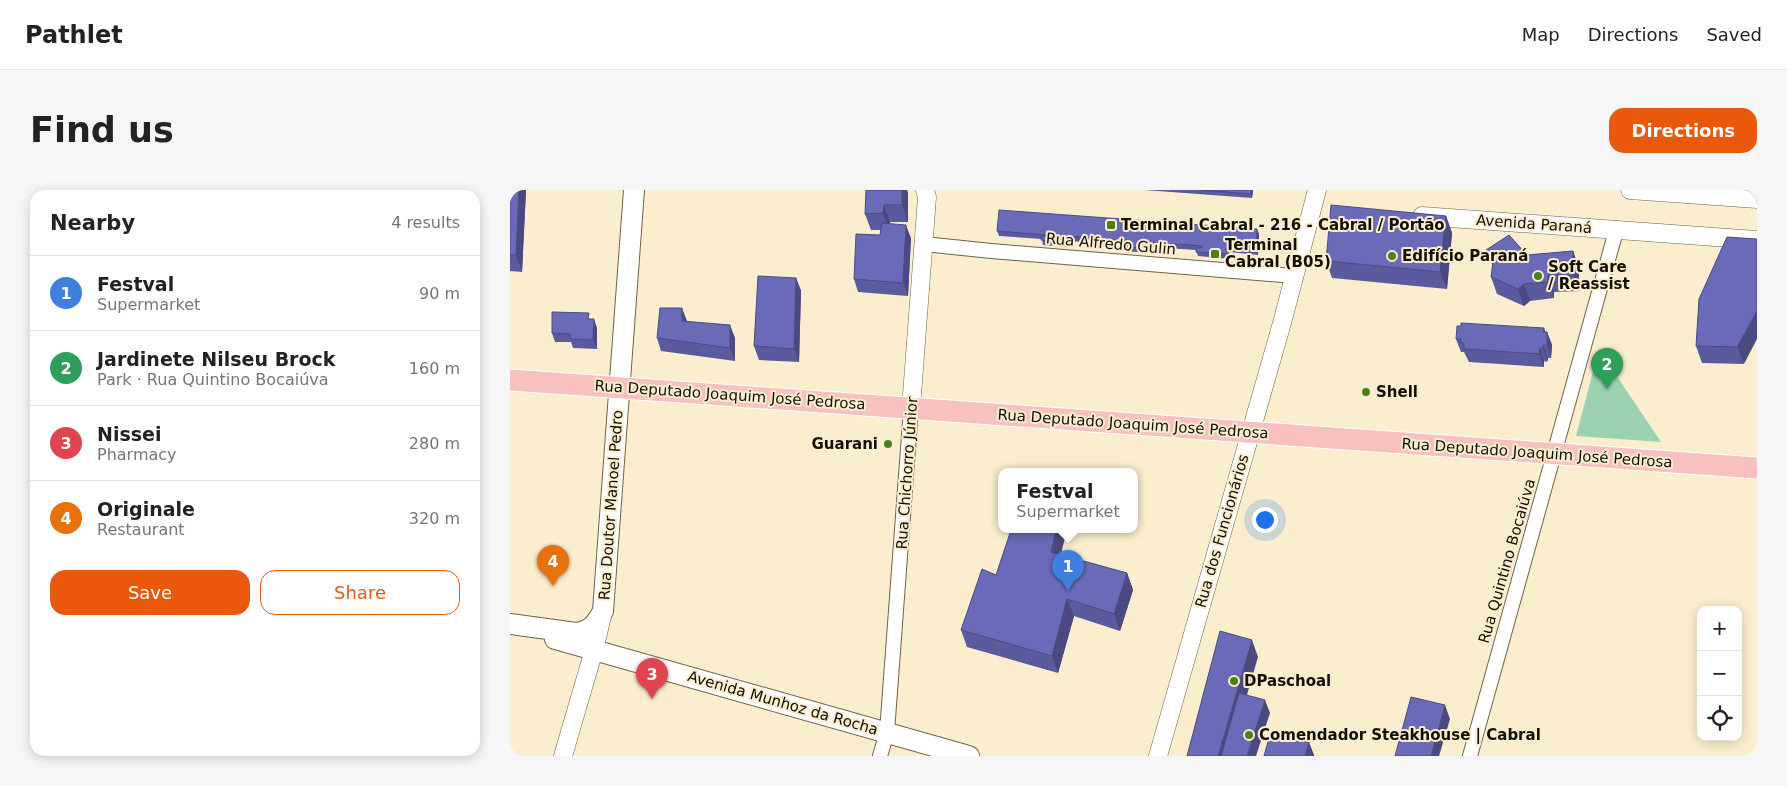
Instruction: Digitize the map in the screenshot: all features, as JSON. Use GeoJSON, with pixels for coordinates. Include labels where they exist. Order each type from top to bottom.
{"type":"FeatureCollection","features":[{"type":"Feature","properties":{"kind":"main road","name":"Rua Doutor Manoel Pedro"},"geometry":{"type":"LineString","coordinates":[[603,611],[634,190]]}},
{"type":"Feature","properties":{"kind":"main road","name":"Rua Deputado Joaquim José Pedrosa"},"geometry":{"type":"LineString","coordinates":[[510,380],[1757,468]]}},
{"type":"Feature","properties":{"kind":"main road"},"geometry":{"type":"LineString","coordinates":[[510,625],[576,633],[584,632],[596,624],[603,611]]}},
{"type":"Feature","properties":{"kind":"main road","name":"Avenida Munhoz da Rocha"},"geometry":{"type":"LineString","coordinates":[[510,625],[969,756]]}},
{"type":"Feature","properties":{"kind":"street","name":"Rua Chichorro Júnior"},"geometry":{"type":"LineString","coordinates":[[880,756],[887,732],[926,224],[927,197],[925,190]]}},
{"type":"Feature","properties":{"kind":"street","name":"Rua dos Funcionários"},"geometry":{"type":"LineString","coordinates":[[1158,756],[1295,276],[1317,190]]}},
{"type":"Feature","properties":{"kind":"street"},"geometry":{"type":"LineString","coordinates":[[1630,190],[1757,199]]}},
{"type":"Feature","properties":{"kind":"street"},"geometry":{"type":"LineString","coordinates":[[1312,208],[1331,209]]}},
{"type":"Feature","properties":{"kind":"street","name":"Avenida Paraná"},"geometry":{"type":"LineString","coordinates":[[1410,215],[1757,240]]}},
{"type":"Feature","properties":{"kind":"street","name":"Rua Quintino Bocaiúva"},"geometry":{"type":"LineString","coordinates":[[1470,756],[1616,231]]}},
{"type":"Feature","properties":{"kind":"street","name":"Rua Alfredo Gulin"},"geometry":{"type":"LineString","coordinates":[[924,244],[1295,276]]}},
{"type":"Feature","properties":{"kind":"street","name":"Rua Doutor Manoel Pedro"},"geometry":{"type":"LineString","coordinates":[[564,756],[603,611]]}},
{"type":"Feature","properties":{"kind":"green space"},"geometry":{"type":"Polygon","coordinates":[[[1599,349],[1606,360],[1661,442],[1576,436],[1599,349]]]}},
{"type":"Feature","properties":{"kind":"building"},"geometry":{"type":"Polygon","coordinates":[[[510,190],[519,190],[516,255],[510,255],[510,190]]]}},
{"type":"Feature","properties":{"kind":"building"},"geometry":{"type":"Polygon","coordinates":[[[866,190],[902,190],[902,205],[884,205],[883,213],[865,214],[866,190]]]}},
{"type":"Feature","properties":{"kind":"building"},"geometry":{"type":"Polygon","coordinates":[[[1202,190],[1251,190],[1251,194],[1202,190]]]}},
{"type":"Feature","properties":{"kind":"building","name":"Edifício Paraná"},"geometry":{"type":"Polygon","coordinates":[[[1331,205],[1446,216],[1440,272],[1326,261],[1331,205]]]}},
{"type":"Feature","properties":{"kind":"building"},"geometry":{"type":"Polygon","coordinates":[[[999,210],[1257,229],[1256,250],[1226,248],[1226,251],[1229,251],[1228,254],[1196,252],[1196,248],[1201,248],[1202,246],[1147,242],[1147,245],[1150,245],[1150,249],[1121,246],[1122,242],[1126,241],[1067,236],[1067,242],[1041,240],[1042,236],[1046,235],[997,231],[999,210]]]}},
{"type":"Feature","properties":{"kind":"building"},"geometry":{"type":"Polygon","coordinates":[[[882,223],[906,225],[903,283],[854,279],[856,234],[880,235],[882,223]]]}},
{"type":"Feature","properties":{"kind":"building"},"geometry":{"type":"Polygon","coordinates":[[[1509,235],[1527,255],[1573,251],[1573,275],[1548,275],[1548,282],[1524,284],[1518,289],[1491,277],[1493,262],[1486,250],[1509,235]]]}},
{"type":"Feature","properties":{"kind":"building"},"geometry":{"type":"Polygon","coordinates":[[[1727,237],[1757,239],[1757,311],[1737,347],[1696,346],[1699,299],[1727,237]]]}},
{"type":"Feature","properties":{"kind":"building"},"geometry":{"type":"Polygon","coordinates":[[[758,276],[796,278],[794,349],[754,346],[758,276]]]}},
{"type":"Feature","properties":{"kind":"building"},"geometry":{"type":"Polygon","coordinates":[[[660,308],[682,308],[682,321],[730,325],[730,348],[657,338],[660,308]]]}},
{"type":"Feature","properties":{"kind":"building"},"geometry":{"type":"Polygon","coordinates":[[[552,312],[589,313],[588,319],[594,319],[593,340],[570,339],[570,334],[552,333],[552,312]]]}},
{"type":"Feature","properties":{"kind":"building"},"geometry":{"type":"Polygon","coordinates":[[[1461,323],[1544,328],[1543,332],[1547,332],[1547,345],[1543,345],[1543,348],[1540,348],[1539,354],[1464,349],[1464,343],[1460,342],[1461,339],[1456,339],[1457,326],[1461,326],[1461,323]]]}},
{"type":"Feature","properties":{"kind":"building"},"geometry":{"type":"Polygon","coordinates":[[[1010,533],[1055,533],[1051,552],[1127,573],[1114,614],[1067,599],[1052,656],[961,630],[982,569],[996,575],[1010,533]]]}},
{"type":"Feature","properties":{"kind":"building"},"geometry":{"type":"Polygon","coordinates":[[[1220,631],[1252,640],[1218,756],[1187,756],[1220,631]]]}},
{"type":"Feature","properties":{"kind":"building"},"geometry":{"type":"Polygon","coordinates":[[[1239,693],[1265,700],[1247,756],[1221,756],[1239,693]]]}},
{"type":"Feature","properties":{"kind":"building"},"geometry":{"type":"Polygon","coordinates":[[[1411,697],[1445,705],[1431,756],[1395,756],[1411,697]]]}},
{"type":"Feature","properties":{"kind":"building"},"geometry":{"type":"Polygon","coordinates":[[[1271,731],[1309,742],[1305,756],[1264,756],[1271,731]]]}},
{"type":"Feature","properties":{"kind":"place","name":"Terminal Cabral - 216 - Cabral / Portão"},"geometry":{"type":"Point","coordinates":[1111,225]}},
{"type":"Feature","properties":{"kind":"place","name":"Terminal Cabral (B05)"},"geometry":{"type":"Point","coordinates":[1215,254]}},
{"type":"Feature","properties":{"kind":"place","name":"Edifício Paraná"},"geometry":{"type":"Point","coordinates":[1392,256]}},
{"type":"Feature","properties":{"kind":"place","name":"Soft Care / Reassist"},"geometry":{"type":"Point","coordinates":[1538,276]}},
{"type":"Feature","properties":{"kind":"place","name":"Jardinete Nilseu Brock"},"geometry":{"type":"Point","coordinates":[1607,389]}},
{"type":"Feature","properties":{"kind":"place","name":"Shell"},"geometry":{"type":"Point","coordinates":[1366,392]}},
{"type":"Feature","properties":{"kind":"place","name":"Guarani"},"geometry":{"type":"Point","coordinates":[888,444]}},
{"type":"Feature","properties":{"kind":"place","name":"Originale"},"geometry":{"type":"Point","coordinates":[553,586]}},
{"type":"Feature","properties":{"kind":"place","name":"Festval"},"geometry":{"type":"Point","coordinates":[1068,591]}},
{"type":"Feature","properties":{"kind":"place","name":"DPaschoal"},"geometry":{"type":"Point","coordinates":[1234,681]}},
{"type":"Feature","properties":{"kind":"place","name":"Nissei"},"geometry":{"type":"Point","coordinates":[652,699]}},
{"type":"Feature","properties":{"kind":"place","name":"Comendador Steakhouse | Cabral"},"geometry":{"type":"Point","coordinates":[1249,735]}}]}
